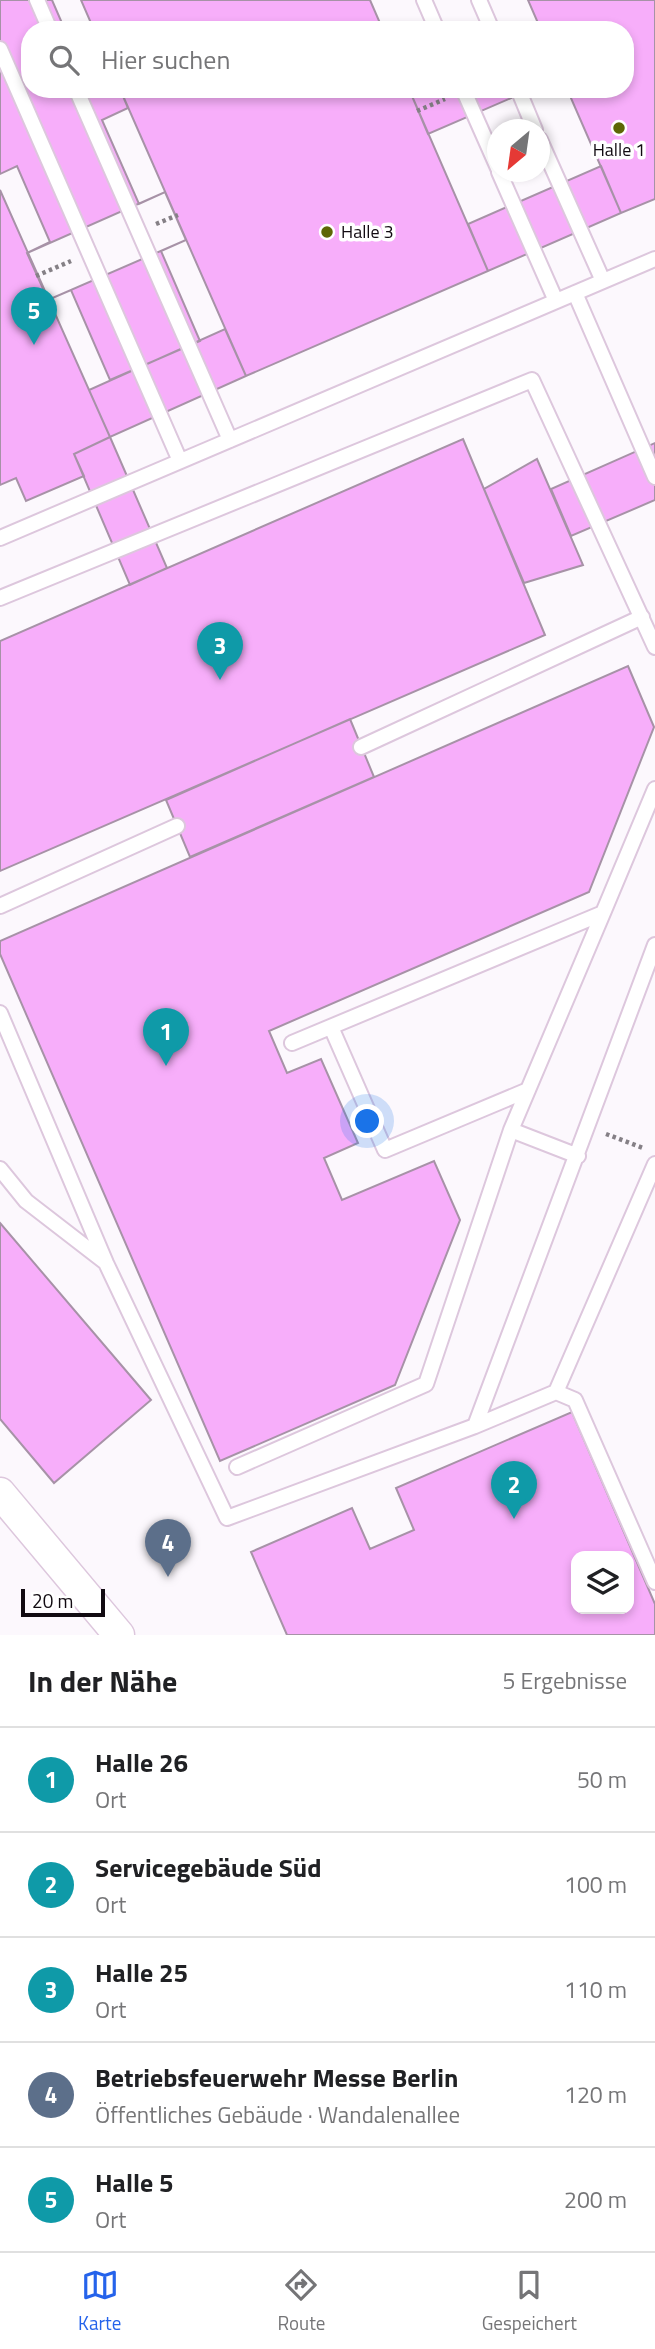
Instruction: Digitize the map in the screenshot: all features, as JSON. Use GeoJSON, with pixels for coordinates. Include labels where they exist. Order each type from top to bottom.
{"type":"FeatureCollection","features":[{"type":"Feature","properties":{"kind":"street"},"geometry":{"type":"LineString","coordinates":[[0,1493],[119,1635]]}},
{"type":"Feature","properties":{"kind":"lane"},"geometry":{"type":"LineString","coordinates":[[37,0],[46,21]]}},
{"type":"Feature","properties":{"kind":"lane"},"geometry":{"type":"LineString","coordinates":[[424,0],[433,21]]}},
{"type":"Feature","properties":{"kind":"lane"},"geometry":{"type":"LineString","coordinates":[[480,0],[488,21]]}},
{"type":"Feature","properties":{"kind":"lane"},"geometry":{"type":"LineString","coordinates":[[0,49],[21,97]]}},
{"type":"Feature","properties":{"kind":"lane"},"geometry":{"type":"LineString","coordinates":[[21,98],[180,461]]}},
{"type":"Feature","properties":{"kind":"lane"},"geometry":{"type":"LineString","coordinates":[[80,98],[230,440]]}},
{"type":"Feature","properties":{"kind":"lane"},"geometry":{"type":"LineString","coordinates":[[462,98],[487,148]]}},
{"type":"Feature","properties":{"kind":"lane"},"geometry":{"type":"LineString","coordinates":[[522,98],[530,119]]}},
{"type":"Feature","properties":{"kind":"lane"},"geometry":{"type":"LineString","coordinates":[[550,162],[603,281]]}},
{"type":"Feature","properties":{"kind":"lane"},"geometry":{"type":"LineString","coordinates":[[503,182],[556,301]]}},
{"type":"Feature","properties":{"kind":"lane"},"geometry":{"type":"LineString","coordinates":[[0,538],[655,259]]}},
{"type":"Feature","properties":{"kind":"lane"},"geometry":{"type":"LineString","coordinates":[[575,293],[655,477]]}},
{"type":"Feature","properties":{"kind":"lane"},"geometry":{"type":"LineString","coordinates":[[0,598],[531,380],[655,646]]}},
{"type":"Feature","properties":{"kind":"lane"},"geometry":{"type":"LineString","coordinates":[[361,747],[642,617]]}},
{"type":"Feature","properties":{"kind":"lane"},"geometry":{"type":"LineString","coordinates":[[237,1467],[426,1384],[511,1130],[655,789]]}},
{"type":"Feature","properties":{"kind":"lane"},"geometry":{"type":"LineString","coordinates":[[0,906],[177,827]]}},
{"type":"Feature","properties":{"kind":"lane"},"geometry":{"type":"LineString","coordinates":[[292,1043],[603,913]]}},
{"type":"Feature","properties":{"kind":"lane"},"geometry":{"type":"LineString","coordinates":[[475,1426],[655,945]]}},
{"type":"Feature","properties":{"kind":"lane"},"geometry":{"type":"LineString","coordinates":[[0,1013],[106,1263],[227,1518],[475,1426],[556,1392],[655,1164]]}},
{"type":"Feature","properties":{"kind":"lane"},"geometry":{"type":"LineString","coordinates":[[331,1027],[385,1150],[528,1090]]}},
{"type":"Feature","properties":{"kind":"lane"},"geometry":{"type":"LineString","coordinates":[[511,1130],[578,1156]]}},
{"type":"Feature","properties":{"kind":"lane"},"geometry":{"type":"LineString","coordinates":[[0,1169],[26,1201],[106,1263]]}},
{"type":"Feature","properties":{"kind":"lane"},"geometry":{"type":"LineString","coordinates":[[556,1392],[575,1400],[655,1582]]}},
{"type":"Feature","properties":{"kind":"path"},"geometry":{"type":"LineString","coordinates":[[417,111],[446,98]]}},
{"type":"Feature","properties":{"kind":"building"},"geometry":{"type":"Polygon","coordinates":[[[0,0],[52,0],[61,21],[21,21],[21,98],[124,98],[128,108],[102,120],[139,204],[165,192],[186,240],[161,251],[200,341],[110,380],[71,290],[48,300],[27,253],[50,242],[17,166],[0,174],[0,0]]]}},
{"type":"Feature","properties":{"kind":"building"},"geometry":{"type":"Polygon","coordinates":[[[81,0],[370,0],[379,21],[90,21],[81,0]]]}},
{"type":"Feature","properties":{"kind":"building","name":"Halle 1"},"geometry":{"type":"Polygon","coordinates":[[[528,0],[655,0],[655,199],[621,213],[571,98],[634,98],[634,21],[537,21],[528,0]]]}},
{"type":"Feature","properties":{"kind":"building","name":"Halle 3"},"geometry":{"type":"Polygon","coordinates":[[[124,98],[413,98],[488,271],[246,376],[124,98]]]}},
{"type":"Feature","properties":{"kind":"building"},"geometry":{"type":"Polygon","coordinates":[[[413,98],[511,98],[428,134],[413,98]]]}},
{"type":"Feature","properties":{"kind":"building"},"geometry":{"type":"Polygon","coordinates":[[[601,166],[621,213],[488,271],[468,224],[601,166]]]}},
{"type":"Feature","properties":{"kind":"building"},"geometry":{"type":"Polygon","coordinates":[[[0,190],[110,437],[74,454],[84,476],[26,501],[16,478],[0,485],[0,190]]]}},
{"type":"Feature","properties":{"kind":"building"},"geometry":{"type":"Polygon","coordinates":[[[165,192],[186,240],[48,300],[27,253],[165,192]]]}},
{"type":"Feature","properties":{"kind":"building"},"geometry":{"type":"Polygon","coordinates":[[[225,329],[246,376],[110,437],[89,390],[225,329]]]}},
{"type":"Feature","properties":{"kind":"building"},"geometry":{"type":"Polygon","coordinates":[[[110,437],[167,568],[130,585],[74,454],[110,437]]]}},
{"type":"Feature","properties":{"kind":"building"},"geometry":{"type":"Polygon","coordinates":[[[463,439],[545,635],[0,871],[0,641],[463,439]]]}},
{"type":"Feature","properties":{"kind":"building"},"geometry":{"type":"Polygon","coordinates":[[[655,443],[655,500],[571,536],[551,489],[655,443]]]}},
{"type":"Feature","properties":{"kind":"building"},"geometry":{"type":"Polygon","coordinates":[[[537,459],[583,565],[524,583],[484,489],[537,459]]]}},
{"type":"Feature","properties":{"kind":"building"},"geometry":{"type":"Polygon","coordinates":[[[628,666],[654,727],[589,892],[269,1031],[287,1073],[321,1059],[358,1143],[324,1158],[342,1200],[434,1161],[460,1220],[395,1385],[220,1461],[0,954],[0,941],[628,666]]]}},
{"type":"Feature","properties":{"kind":"building"},"geometry":{"type":"Polygon","coordinates":[[[350,719],[374,777],[190,857],[166,800],[350,719]]]}},
{"type":"Feature","properties":{"kind":"building"},"geometry":{"type":"Polygon","coordinates":[[[0,1223],[151,1400],[54,1483],[0,1419],[0,1223]]]}},
{"type":"Feature","properties":{"kind":"building"},"geometry":{"type":"Polygon","coordinates":[[[572,1412],[632,1551],[571,1551],[571,1614],[634,1614],[634,1555],[655,1604],[655,1635],[287,1635],[251,1552],[352,1508],[370,1549],[414,1530],[396,1488],[572,1412]]]}},
{"type":"Feature","properties":{"kind":"place","name":"Halle 1"},"geometry":{"type":"Point","coordinates":[619,128]}},
{"type":"Feature","properties":{"kind":"place","name":"Halle 3"},"geometry":{"type":"Point","coordinates":[327,232]}},
{"type":"Feature","properties":{"kind":"place","name":"Halle 5"},"geometry":{"type":"Point","coordinates":[34,345]}},
{"type":"Feature","properties":{"kind":"place","name":"Halle 25"},"geometry":{"type":"Point","coordinates":[220,680]}},
{"type":"Feature","properties":{"kind":"place","name":"Halle 26"},"geometry":{"type":"Point","coordinates":[166,1066]}},
{"type":"Feature","properties":{"kind":"place","name":"Servicegebäude Süd"},"geometry":{"type":"Point","coordinates":[514,1519]}},
{"type":"Feature","properties":{"kind":"place","name":"Betriebsfeuerwehr Messe Berlin"},"geometry":{"type":"Point","coordinates":[168,1577]}}]}
